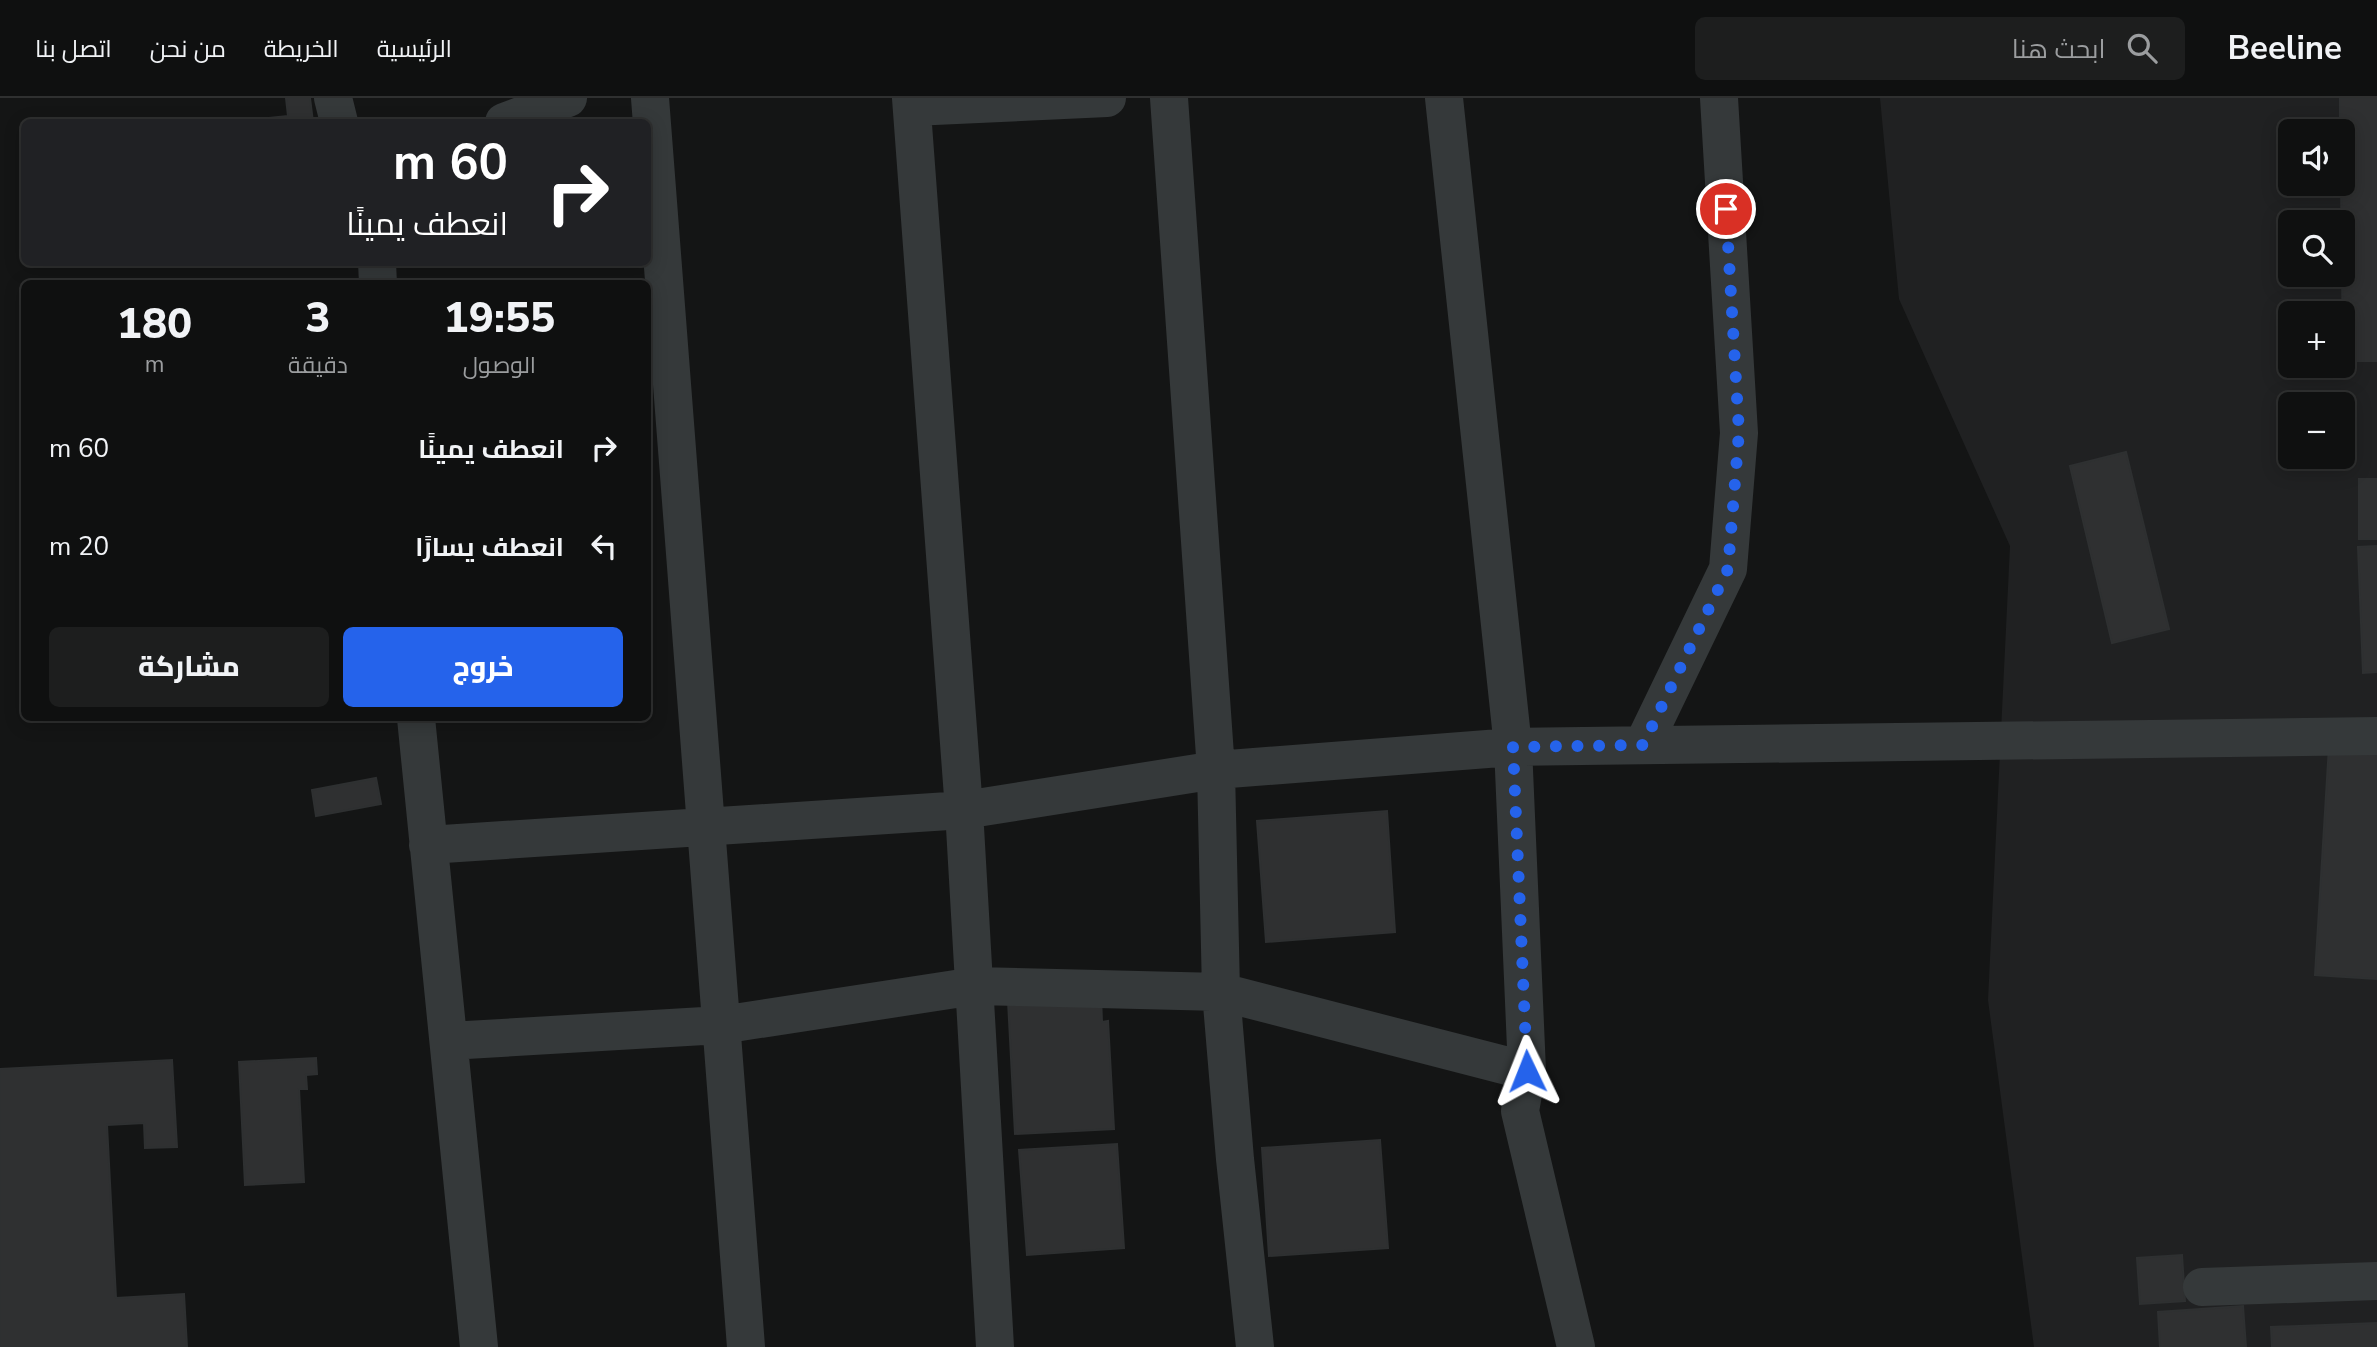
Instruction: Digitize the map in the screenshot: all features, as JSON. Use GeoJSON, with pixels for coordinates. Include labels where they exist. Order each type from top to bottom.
{"type":"FeatureCollection","features":[{"type":"Feature","properties":{"kind":"street"},"geometry":{"type":"LineString","coordinates":[[333,98],[338,119]]}},
{"type":"Feature","properties":{"kind":"street"},"geometry":{"type":"LineString","coordinates":[[512,119],[568,98]]}},
{"type":"Feature","properties":{"kind":"street"},"geometry":{"type":"LineString","coordinates":[[650,98],[746,1347]]}},
{"type":"Feature","properties":{"kind":"street"},"geometry":{"type":"LineString","coordinates":[[995,1347],[964,810],[911,102],[1107,98]]}},
{"type":"Feature","properties":{"kind":"street"},"geometry":{"type":"LineString","coordinates":[[1169,98],[1216,770],[1222,992],[1235,1159],[1255,1347]]}},
{"type":"Feature","properties":{"kind":"street"},"geometry":{"type":"LineString","coordinates":[[1444,98],[1513,747],[1527,1071],[1520,1111],[1576,1347]]}},
{"type":"Feature","properties":{"kind":"street"},"geometry":{"type":"LineString","coordinates":[[1643,745],[1728,569],[1739,432],[1719,98]]}},
{"type":"Feature","properties":{"kind":"street"},"geometry":{"type":"LineString","coordinates":[[415,721],[479,1347]]}},
{"type":"Feature","properties":{"kind":"street"},"geometry":{"type":"LineString","coordinates":[[428,845],[964,810],[1216,770],[1513,747],[2377,736]]}},
{"type":"Feature","properties":{"kind":"street"},"geometry":{"type":"LineString","coordinates":[[449,1041],[721,1025],[975,986],[1222,992],[1527,1071]]}},
{"type":"Feature","properties":{"kind":"street"},"geometry":{"type":"LineString","coordinates":[[2202,1287],[2377,1281]]}},
{"type":"Feature","properties":{"kind":"shaded area"},"geometry":{"type":"Polygon","coordinates":[[[1880,98],[2377,98],[2377,1347],[2034,1347],[1988,1000],[2010,546],[1899,299],[1880,98]]]}},
{"type":"Feature","properties":{"kind":"building"},"geometry":{"type":"Polygon","coordinates":[[[286,98],[310,98],[313,119],[260,119],[288,116],[286,98]]]}},
{"type":"Feature","properties":{"kind":"building"},"geometry":{"type":"Polygon","coordinates":[[[2340,98],[2377,98],[2377,361],[2355,361],[2355,301],[2342,301],[2342,287],[2355,287],[2355,210],[2341,210],[2341,196],[2355,196],[2355,119],[2340,119],[2340,98]]]}},
{"type":"Feature","properties":{"kind":"building"},"geometry":{"type":"Polygon","coordinates":[[[2126,452],[2169,629],[2112,643],[2070,466],[2126,452]]]}},
{"type":"Feature","properties":{"kind":"building"},"geometry":{"type":"Polygon","coordinates":[[[2359,479],[2377,479],[2377,539],[2359,539],[2359,479]]]}},
{"type":"Feature","properties":{"kind":"building"},"geometry":{"type":"Polygon","coordinates":[[[2377,546],[2377,672],[2363,673],[2358,547],[2377,546]]]}},
{"type":"Feature","properties":{"kind":"building"},"geometry":{"type":"Polygon","coordinates":[[[2329,746],[2377,749],[2377,979],[2315,975],[2329,746]]]}},
{"type":"Feature","properties":{"kind":"building"},"geometry":{"type":"Polygon","coordinates":[[[376,778],[381,804],[316,816],[312,790],[376,778]]]}},
{"type":"Feature","properties":{"kind":"building"},"geometry":{"type":"Polygon","coordinates":[[[1387,811],[1395,932],[1266,942],[1257,821],[1387,811]]]}},
{"type":"Feature","properties":{"kind":"building"},"geometry":{"type":"Polygon","coordinates":[[[1101,996],[1102,1022],[1108,1021],[1114,1129],[1015,1134],[1008,1001],[1101,996]]]}},
{"type":"Feature","properties":{"kind":"building"},"geometry":{"type":"Polygon","coordinates":[[[316,1058],[317,1074],[306,1075],[307,1089],[299,1089],[304,1182],[245,1185],[239,1062],[316,1058]]]}},
{"type":"Feature","properties":{"kind":"building"},"geometry":{"type":"Polygon","coordinates":[[[172,1060],[177,1147],[145,1148],[144,1123],[107,1125],[116,1298],[184,1294],[187,1347],[0,1347],[0,1069],[172,1060]]]}},
{"type":"Feature","properties":{"kind":"building"},"geometry":{"type":"Polygon","coordinates":[[[1380,1140],[1388,1248],[1269,1256],[1262,1148],[1380,1140]]]}},
{"type":"Feature","properties":{"kind":"building"},"geometry":{"type":"Polygon","coordinates":[[[1117,1144],[1124,1248],[1027,1255],[1019,1150],[1117,1144]]]}},
{"type":"Feature","properties":{"kind":"building"},"geometry":{"type":"Polygon","coordinates":[[[2182,1255],[2185,1301],[2140,1304],[2137,1258],[2182,1255]]]}},
{"type":"Feature","properties":{"kind":"building"},"geometry":{"type":"Polygon","coordinates":[[[2243,1306],[2246,1347],[2160,1347],[2158,1312],[2243,1306]]]}},
{"type":"Feature","properties":{"kind":"building"},"geometry":{"type":"Polygon","coordinates":[[[2377,1323],[2377,1347],[2272,1347],[2271,1327],[2377,1323]]]}},
{"type":"Feature","properties":{"kind":"route"},"geometry":{"type":"LineString","coordinates":[[1527,1071],[1513,747],[1643,745],[1728,569],[1739,432],[1726,209]]}}]}
